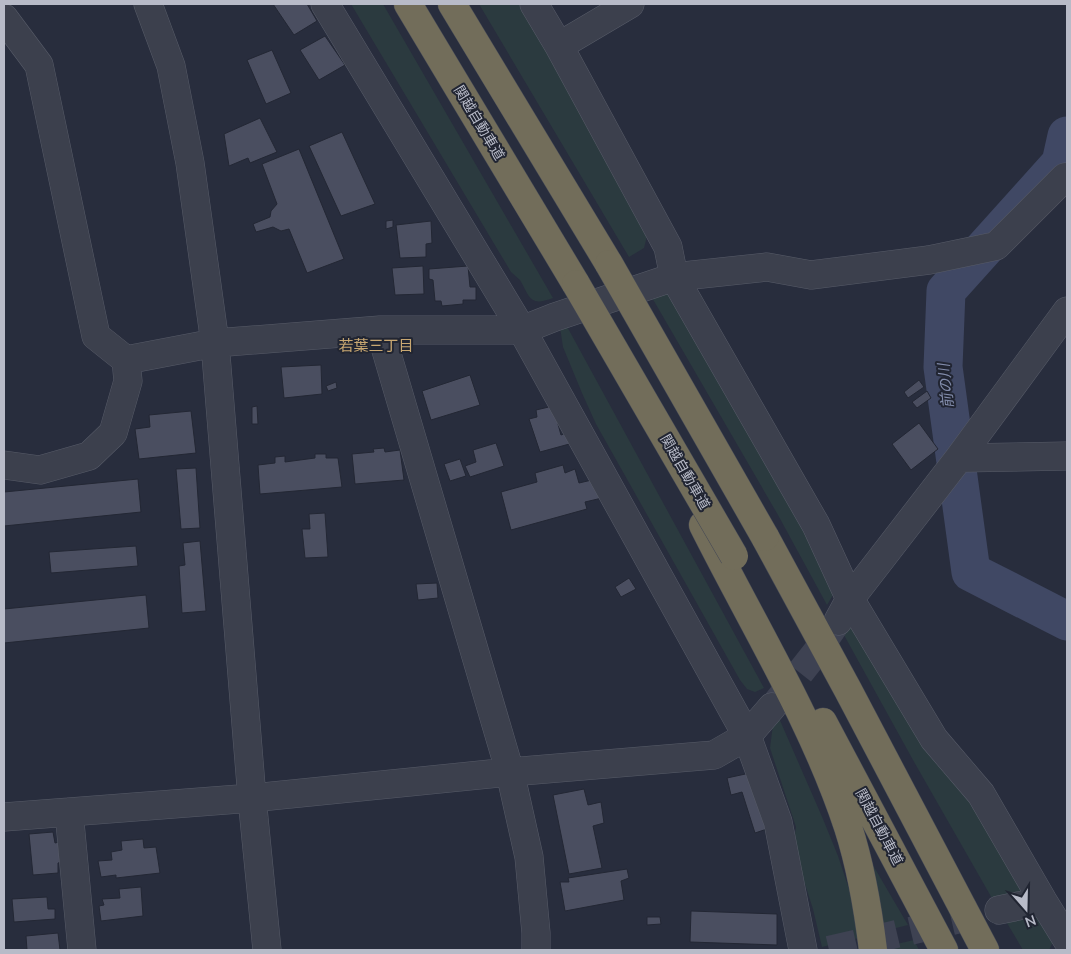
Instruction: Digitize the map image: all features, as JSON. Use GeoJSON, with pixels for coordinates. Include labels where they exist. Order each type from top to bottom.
{"type":"FeatureCollection","features":[{"type":"Feature","properties":{"kind":"highway","name":"関越自動車道"},"geometry":{"type":"LineString","coordinates":[[408,4],[613,348],[728,559],[816,709],[944,950]]}},
{"type":"Feature","properties":{"kind":"highway"},"geometry":{"type":"LineString","coordinates":[[452,4],[609,264],[765,537],[986,950]]}},
{"type":"Feature","properties":{"kind":"highway"},"geometry":{"type":"LineString","coordinates":[[728,559],[813,738],[848,828],[861,876],[873,950]]}},
{"type":"Feature","properties":{"kind":"highway"},"geometry":{"type":"LineString","coordinates":[[934,851],[995,950]]}},
{"type":"Feature","properties":{"kind":"street"},"geometry":{"type":"LineString","coordinates":[[148,4],[171,66],[190,163],[215,343],[252,798],[267,950]]}},
{"type":"Feature","properties":{"kind":"street"},"geometry":{"type":"LineString","coordinates":[[325,4],[522,330],[747,736],[778,822],[803,950]]}},
{"type":"Feature","properties":{"kind":"street"},"geometry":{"type":"LineString","coordinates":[[534,4],[668,247],[674,277],[816,525],[844,610],[934,740],[981,794],[1042,901],[1067,940]]}},
{"type":"Feature","properties":{"kind":"street"},"geometry":{"type":"LineString","coordinates":[[558,46],[630,4]]}},
{"type":"Feature","properties":{"kind":"street"},"geometry":{"type":"LineString","coordinates":[[4,18],[39,65],[96,336],[126,360],[128,381],[113,433],[89,456],[40,470],[4,465]]}},
{"type":"Feature","properties":{"kind":"street"},"geometry":{"type":"LineString","coordinates":[[126,360],[215,343],[380,330],[522,330],[674,277],[767,267],[811,275],[929,260],[996,246],[1065,177],[1067,178]]}},
{"type":"Feature","properties":{"kind":"street"},"geometry":{"type":"LineString","coordinates":[[844,610],[1067,311]]}},
{"type":"Feature","properties":{"kind":"street"},"geometry":{"type":"LineString","coordinates":[[380,330],[510,772],[529,857],[536,950]]}},
{"type":"Feature","properties":{"kind":"street"},"geometry":{"type":"LineString","coordinates":[[959,458],[1067,456]]}},
{"type":"Feature","properties":{"kind":"street"},"geometry":{"type":"LineString","coordinates":[[4,817],[252,798],[510,772],[714,755],[747,736],[772,707]]}},
{"type":"Feature","properties":{"kind":"street"},"geometry":{"type":"LineString","coordinates":[[70,812],[82,950]]}},
{"type":"Feature","properties":{"kind":"street"},"geometry":{"type":"LineString","coordinates":[[999,910],[1042,901]]}},
{"type":"Feature","properties":{"kind":"shaded area"},"geometry":{"type":"Polygon","coordinates":[[[351,4],[383,4],[553,298],[545,301],[531,299],[520,280],[511,272],[351,4]]]}},
{"type":"Feature","properties":{"kind":"shaded area"},"geometry":{"type":"Polygon","coordinates":[[[479,4],[527,4],[647,236],[644,248],[629,257],[479,4]]]}},
{"type":"Feature","properties":{"kind":"shaded area"},"geometry":{"type":"Polygon","coordinates":[[[663,283],[826,566],[833,595],[827,605],[778,515],[647,289],[663,283]]]}},
{"type":"Feature","properties":{"kind":"shaded area"},"geometry":{"type":"Polygon","coordinates":[[[564,321],[764,688],[755,692],[747,689],[740,680],[596,424],[563,347],[560,327],[564,321]]]}},
{"type":"Feature","properties":{"kind":"shaded area"},"geometry":{"type":"Polygon","coordinates":[[[850,623],[953,775],[1032,899],[997,907],[839,626],[850,623]]]}},
{"type":"Feature","properties":{"kind":"shaded area"},"geometry":{"type":"Polygon","coordinates":[[[775,709],[838,856],[849,889],[859,938],[822,947],[813,909],[793,847],[796,827],[770,748],[775,709]]]}},
{"type":"Feature","properties":{"kind":"shaded area"},"geometry":{"type":"Polygon","coordinates":[[[867,855],[908,925],[884,931],[867,855]]]}},
{"type":"Feature","properties":{"kind":"shaded area"},"geometry":{"type":"Polygon","coordinates":[[[1037,907],[1053,942],[1049,950],[1023,950],[1001,913],[1037,907]]]}},
{"type":"Feature","properties":{"kind":"shaded area"},"geometry":{"type":"Polygon","coordinates":[[[914,940],[919,950],[889,950],[888,946],[914,940]]]}},
{"type":"Feature","properties":{"kind":"building"},"geometry":{"type":"Polygon","coordinates":[[[273,4],[307,4],[317,21],[294,35],[273,4]]]}},
{"type":"Feature","properties":{"kind":"building"},"geometry":{"type":"Polygon","coordinates":[[[325,36],[345,65],[319,80],[300,50],[325,36]]]}},
{"type":"Feature","properties":{"kind":"building"},"geometry":{"type":"Polygon","coordinates":[[[272,50],[291,93],[266,104],[247,60],[272,50]]]}},
{"type":"Feature","properties":{"kind":"building"},"geometry":{"type":"Polygon","coordinates":[[[260,118],[277,152],[250,163],[248,158],[229,166],[224,134],[260,118]]]}},
{"type":"Feature","properties":{"kind":"building"},"geometry":{"type":"Polygon","coordinates":[[[342,132],[375,204],[341,216],[309,146],[342,132]]]}},
{"type":"Feature","properties":{"kind":"building"},"geometry":{"type":"Polygon","coordinates":[[[299,149],[344,259],[307,273],[289,229],[281,231],[273,227],[256,232],[253,224],[270,217],[271,211],[277,204],[262,164],[299,149]]]}},
{"type":"Feature","properties":{"kind":"building"},"geometry":{"type":"Polygon","coordinates":[[[393,220],[393,227],[386,229],[386,221],[393,220]]]}},
{"type":"Feature","properties":{"kind":"building"},"geometry":{"type":"Polygon","coordinates":[[[431,221],[432,243],[426,244],[426,257],[400,258],[396,225],[431,221]]]}},
{"type":"Feature","properties":{"kind":"building"},"geometry":{"type":"Polygon","coordinates":[[[423,266],[424,294],[395,295],[392,268],[423,266]]]}},
{"type":"Feature","properties":{"kind":"building"},"geometry":{"type":"Polygon","coordinates":[[[468,266],[470,287],[476,287],[476,300],[463,300],[463,304],[442,306],[441,301],[435,301],[433,280],[429,279],[429,269],[468,266]]]}},
{"type":"Feature","properties":{"kind":"building"},"geometry":{"type":"Polygon","coordinates":[[[321,365],[322,394],[284,398],[281,367],[321,365]]]}},
{"type":"Feature","properties":{"kind":"building"},"geometry":{"type":"Polygon","coordinates":[[[470,375],[480,405],[431,420],[422,391],[470,375]]]}},
{"type":"Feature","properties":{"kind":"building"},"geometry":{"type":"Polygon","coordinates":[[[919,380],[924,387],[908,398],[904,392],[919,380]]]}},
{"type":"Feature","properties":{"kind":"building"},"geometry":{"type":"Polygon","coordinates":[[[336,382],[337,388],[328,391],[326,386],[336,382]]]}},
{"type":"Feature","properties":{"kind":"building"},"geometry":{"type":"Polygon","coordinates":[[[927,391],[931,398],[917,408],[912,402],[927,391]]]}},
{"type":"Feature","properties":{"kind":"building"},"geometry":{"type":"Polygon","coordinates":[[[257,406],[258,424],[252,424],[252,407],[257,406]]]}},
{"type":"Feature","properties":{"kind":"building"},"geometry":{"type":"Polygon","coordinates":[[[553,406],[561,435],[570,432],[573,443],[540,452],[529,419],[537,417],[536,410],[553,406]]]}},
{"type":"Feature","properties":{"kind":"building"},"geometry":{"type":"Polygon","coordinates":[[[191,411],[196,453],[139,459],[135,429],[150,427],[149,415],[191,411]]]}},
{"type":"Feature","properties":{"kind":"building"},"geometry":{"type":"Polygon","coordinates":[[[919,423],[938,449],[911,470],[892,444],[919,423]]]}},
{"type":"Feature","properties":{"kind":"building"},"geometry":{"type":"Polygon","coordinates":[[[496,443],[504,466],[470,477],[465,466],[476,462],[473,450],[496,443]]]}},
{"type":"Feature","properties":{"kind":"building"},"geometry":{"type":"Polygon","coordinates":[[[384,448],[385,452],[400,450],[404,480],[355,484],[352,454],[374,452],[373,449],[384,448]]]}},
{"type":"Feature","properties":{"kind":"building"},"geometry":{"type":"Polygon","coordinates":[[[315,454],[326,454],[326,458],[338,458],[342,487],[260,494],[258,465],[275,463],[275,457],[285,456],[285,462],[315,458],[315,454]]]}},
{"type":"Feature","properties":{"kind":"building"},"geometry":{"type":"Polygon","coordinates":[[[460,459],[466,476],[450,481],[444,464],[460,459]]]}},
{"type":"Feature","properties":{"kind":"building"},"geometry":{"type":"Polygon","coordinates":[[[563,465],[565,473],[575,469],[579,483],[596,479],[602,498],[585,502],[587,509],[511,530],[501,492],[537,482],[535,473],[563,465]]]}},
{"type":"Feature","properties":{"kind":"building"},"geometry":{"type":"Polygon","coordinates":[[[196,468],[200,528],[181,529],[176,469],[196,468]]]}},
{"type":"Feature","properties":{"kind":"building"},"geometry":{"type":"Polygon","coordinates":[[[138,479],[141,512],[4,526],[4,492],[138,479]]]}},
{"type":"Feature","properties":{"kind":"building"},"geometry":{"type":"Polygon","coordinates":[[[325,513],[328,557],[305,558],[302,529],[310,529],[309,514],[325,513]]]}},
{"type":"Feature","properties":{"kind":"building"},"geometry":{"type":"Polygon","coordinates":[[[200,541],[206,611],[182,613],[179,566],[185,565],[183,543],[200,541]]]}},
{"type":"Feature","properties":{"kind":"building"},"geometry":{"type":"Polygon","coordinates":[[[136,546],[138,566],[51,573],[49,552],[136,546]]]}},
{"type":"Feature","properties":{"kind":"building"},"geometry":{"type":"Polygon","coordinates":[[[629,578],[636,589],[621,597],[615,587],[629,578]]]}},
{"type":"Feature","properties":{"kind":"building"},"geometry":{"type":"Polygon","coordinates":[[[437,583],[438,598],[418,600],[416,584],[437,583]]]}},
{"type":"Feature","properties":{"kind":"building"},"geometry":{"type":"Polygon","coordinates":[[[146,595],[149,628],[4,643],[4,609],[146,595]]]}},
{"type":"Feature","properties":{"kind":"building"},"geometry":{"type":"Polygon","coordinates":[[[750,773],[767,829],[755,833],[742,792],[731,795],[727,778],[750,773]]]}},
{"type":"Feature","properties":{"kind":"building"},"geometry":{"type":"Polygon","coordinates":[[[584,789],[588,805],[601,802],[604,823],[593,826],[602,868],[569,874],[553,795],[584,789]]]}},
{"type":"Feature","properties":{"kind":"building"},"geometry":{"type":"Polygon","coordinates":[[[53,832],[55,843],[59,842],[62,862],[58,863],[58,873],[33,875],[29,834],[53,832]]]}},
{"type":"Feature","properties":{"kind":"building"},"geometry":{"type":"Polygon","coordinates":[[[143,839],[144,848],[156,847],[160,873],[116,878],[116,875],[101,877],[98,861],[112,860],[111,852],[122,850],[121,841],[143,839]]]}},
{"type":"Feature","properties":{"kind":"building"},"geometry":{"type":"Polygon","coordinates":[[[627,869],[629,878],[621,881],[624,900],[565,911],[560,882],[569,882],[568,878],[627,869]]]}},
{"type":"Feature","properties":{"kind":"building"},"geometry":{"type":"Polygon","coordinates":[[[141,887],[143,916],[101,921],[99,906],[104,905],[102,899],[120,898],[119,889],[141,887]]]}},
{"type":"Feature","properties":{"kind":"building"},"geometry":{"type":"Polygon","coordinates":[[[47,897],[48,909],[55,909],[55,919],[14,922],[12,899],[47,897]]]}},
{"type":"Feature","properties":{"kind":"building"},"geometry":{"type":"Polygon","coordinates":[[[691,911],[777,914],[777,945],[690,942],[691,911]]]}},
{"type":"Feature","properties":{"kind":"building"},"geometry":{"type":"Polygon","coordinates":[[[647,917],[660,917],[661,924],[647,925],[647,917]]]}},
{"type":"Feature","properties":{"kind":"building"},"geometry":{"type":"Polygon","coordinates":[[[58,933],[60,950],[27,950],[26,936],[58,933]]]}},
{"type":"Feature","properties":{"kind":"waterway","name":"前の川"},"geometry":{"type":"LineString","coordinates":[[1067,136],[1061,163],[946,291],[943,367],[971,572],[1067,621]]}},
{"type":"Feature","properties":{"kind":"tunnel"},"geometry":{"type":"LineString","coordinates":[[774,706],[835,625]]}},
{"type":"Feature","properties":{"kind":"tunnel"},"geometry":{"type":"LineString","coordinates":[[829,950],[999,910]]}},
{"type":"Feature","properties":{"kind":"district","name":"若葉三丁目"},"geometry":{"type":"Point","coordinates":[376,346]}}]}
